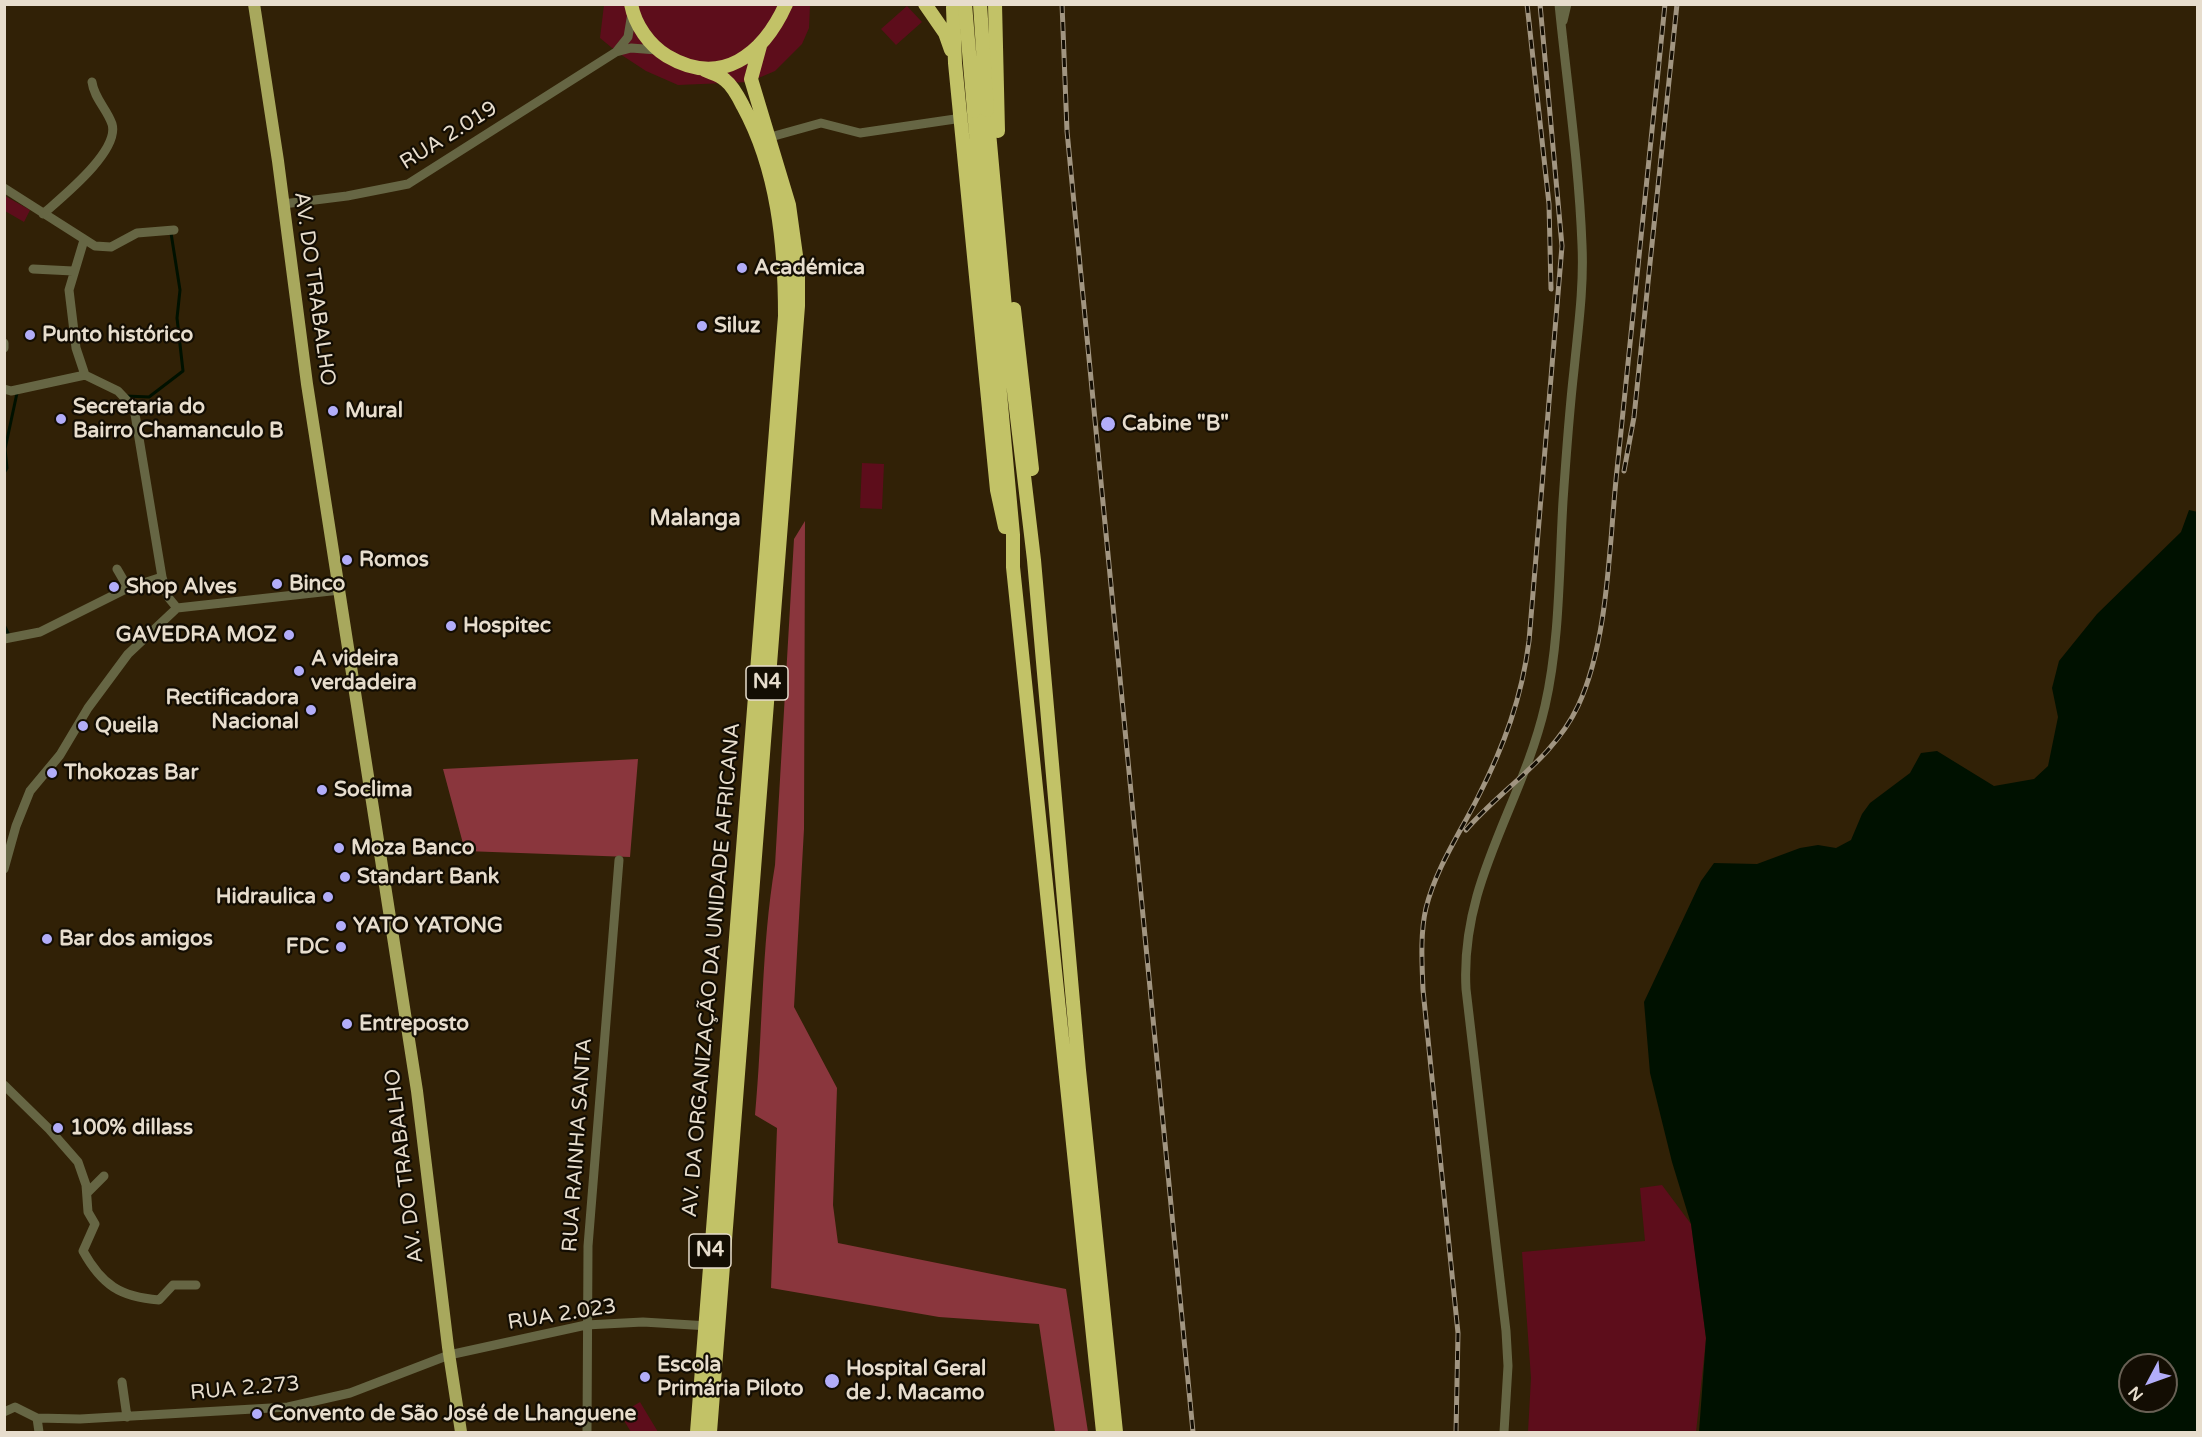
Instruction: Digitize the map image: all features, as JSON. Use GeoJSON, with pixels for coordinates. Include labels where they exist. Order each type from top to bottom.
{"type":"FeatureCollection","features":[{"type":"Feature","properties":{"kind":"highway"},"geometry":{"type":"LineString","coordinates":[[705,70],[728,66],[745,58],[760,46],[777,24],[786,4]]}},
{"type":"Feature","properties":{"kind":"highway"},"geometry":{"type":"LineString","coordinates":[[925,4],[945,33],[974,113]]}},
{"type":"Feature","properties":{"kind":"highway"},"geometry":{"type":"LineString","coordinates":[[980,4],[974,113],[1013,535],[1013,567],[1103,1432]]}},
{"type":"Feature","properties":{"kind":"highway"},"geometry":{"type":"LineString","coordinates":[[995,4],[997,122],[1015,323],[1027,413],[1033,489],[1034,560]]}},
{"type":"Feature","properties":{"kind":"highway"},"geometry":{"type":"LineString","coordinates":[[955,63],[956,5]]}},
{"type":"Feature","properties":{"kind":"highway"},"geometry":{"type":"LineString","coordinates":[[956,5],[1008,341],[1034,560],[1079,1070],[1116,1432]]}},
{"type":"Feature","properties":{"kind":"highway"},"geometry":{"type":"LineString","coordinates":[[632,8],[643,33],[659,51]]}},
{"type":"Feature","properties":{"kind":"highway","name":"AV. DA ORGANIZAÇÃO DA UNIDADE AFRICANA"},"geometry":{"type":"LineString","coordinates":[[718,1328],[798,306],[798,270],[789,205],[751,79],[760,46]]}},
{"type":"Feature","properties":{"kind":"highway","name":"AV. DA ORGANIZAÇÃO DA UNIDADE AFRICANA"},"geometry":{"type":"LineString","coordinates":[[659,51],[684,65],[705,70],[725,79],[731,87],[758,138],[776,201],[785,266],[785,316],[697,1432]]}},
{"type":"Feature","properties":{"kind":"highway","name":"N4"},"geometry":{"type":"LineString","coordinates":[[710,1432],[718,1328]]}},
{"type":"Feature","properties":{"kind":"main road","name":"AV. DO TRABALHO"},"geometry":{"type":"LineString","coordinates":[[254,4],[307,384],[417,1091],[449,1355],[461,1432]]}},
{"type":"Feature","properties":{"kind":"main road"},"geometry":{"type":"LineString","coordinates":[[956,5],[970,10],[987,4]]}},
{"type":"Feature","properties":{"kind":"street"},"geometry":{"type":"LineString","coordinates":[[1504,1432],[1508,1366],[1506,1331],[1466,989],[1465,955],[1476,891],[1545,707],[1552,650],[1569,416],[1581,296],[1582,245],[1559,4]]}},
{"type":"Feature","properties":{"kind":"street"},"geometry":{"type":"LineString","coordinates":[[1561,29],[1567,4]]}},
{"type":"Feature","properties":{"kind":"street"},"geometry":{"type":"LineString","coordinates":[[616,52],[628,37],[632,8]]}},
{"type":"Feature","properties":{"kind":"street"},"geometry":{"type":"LineString","coordinates":[[616,52],[631,48],[659,51]]}},
{"type":"Feature","properties":{"kind":"street","name":"RUA 2.019"},"geometry":{"type":"LineString","coordinates":[[283,204],[347,196],[408,184],[616,52]]}},
{"type":"Feature","properties":{"kind":"street"},"geometry":{"type":"LineString","coordinates":[[43,214],[71,188],[111,144],[114,133],[112,122],[93,91],[92,82]]}},
{"type":"Feature","properties":{"kind":"street"},"geometry":{"type":"LineString","coordinates":[[767,138],[821,123],[860,133],[974,113]]}},
{"type":"Feature","properties":{"kind":"street"},"geometry":{"type":"LineString","coordinates":[[4,188],[84,240],[104,248],[137,233],[174,230]]}},
{"type":"Feature","properties":{"kind":"street"},"geometry":{"type":"LineString","coordinates":[[84,240],[73,271],[69,308],[80,366],[85,375],[118,392],[134,408],[162,578],[168,597],[177,608]]}},
{"type":"Feature","properties":{"kind":"street"},"geometry":{"type":"LineString","coordinates":[[33,269],[73,271]]}},
{"type":"Feature","properties":{"kind":"street"},"geometry":{"type":"LineString","coordinates":[[4,343],[4,348]]}},
{"type":"Feature","properties":{"kind":"street"},"geometry":{"type":"LineString","coordinates":[[4,389],[11,391],[85,375]]}},
{"type":"Feature","properties":{"kind":"street"},"geometry":{"type":"LineString","coordinates":[[117,569],[128,588]]}},
{"type":"Feature","properties":{"kind":"street"},"geometry":{"type":"LineString","coordinates":[[4,639],[40,632],[128,588],[162,578]]}},
{"type":"Feature","properties":{"kind":"street"},"geometry":{"type":"LineString","coordinates":[[4,869],[16,826],[30,791],[60,755],[88,708],[128,654],[177,608],[340,590]]}},
{"type":"Feature","properties":{"kind":"street","name":"RUA RAINHA SANTA"},"geometry":{"type":"LineString","coordinates":[[587,1432],[588,1246],[619,860]]}},
{"type":"Feature","properties":{"kind":"street"},"geometry":{"type":"LineString","coordinates":[[4,1085],[71,1152],[82,1171],[88,1212],[95,1224],[83,1251],[113,1289],[136,1298],[159,1300],[173,1285],[196,1286]]}},
{"type":"Feature","properties":{"kind":"street"},"geometry":{"type":"LineString","coordinates":[[87,1193],[104,1176]]}},
{"type":"Feature","properties":{"kind":"street","name":"RUA 2.023"},"geometry":{"type":"LineString","coordinates":[[449,1355],[586,1325],[614,1322],[704,1325],[718,1328]]}},
{"type":"Feature","properties":{"kind":"street","name":"RUA 2.273"},"geometry":{"type":"LineString","coordinates":[[4,1412],[15,1407],[37,1418],[127,1417],[288,1407],[350,1392],[449,1355]]}},
{"type":"Feature","properties":{"kind":"street"},"geometry":{"type":"LineString","coordinates":[[122,1382],[127,1417]]}},
{"type":"Feature","properties":{"kind":"street"},"geometry":{"type":"LineString","coordinates":[[37,1418],[39,1432]]}},
{"type":"Feature","properties":{"kind":"shaded area"},"geometry":{"type":"Polygon","coordinates":[[[604,5],[810,5],[809,28],[802,44],[775,71],[749,82],[678,85],[646,71],[600,38],[604,5]]]}},
{"type":"Feature","properties":{"kind":"shaded area"},"geometry":{"type":"Polygon","coordinates":[[[907,6],[922,22],[896,45],[881,29],[907,6]]]}},
{"type":"Feature","properties":{"kind":"shaded area"},"geometry":{"type":"Polygon","coordinates":[[[5,196],[30,210],[24,222],[5,211],[5,196]]]}},
{"type":"Feature","properties":{"kind":"shaded area"},"geometry":{"type":"Polygon","coordinates":[[[862,463],[884,464],[882,509],[860,508],[862,463]]]}},
{"type":"Feature","properties":{"kind":"shaded area"},"geometry":{"type":"Polygon","coordinates":[[[2189,510],[2198,512],[2197,1432],[1699,1432],[1706,1338],[1691,1224],[1672,1162],[1650,1073],[1644,1002],[1701,881],[1714,863],[1757,864],[1800,848],[1818,845],[1836,848],[1851,840],[1862,814],[1870,803],[1910,773],[1921,753],[1937,751],[1994,786],[2034,779],[2048,766],[2058,717],[2052,688],[2059,661],[2097,614],[2181,532],[2189,510]]]}},
{"type":"Feature","properties":{"kind":"shaded area"},"geometry":{"type":"Polygon","coordinates":[[[805,521],[804,829],[794,1007],[837,1088],[833,1205],[838,1243],[1066,1289],[1088,1432],[1055,1432],[1039,1324],[939,1317],[771,1288],[777,1128],[755,1115],[767,927],[775,865],[794,539],[805,521]]]}},
{"type":"Feature","properties":{"kind":"shaded area"},"geometry":{"type":"Polygon","coordinates":[[[638,759],[630,857],[465,851],[443,769],[638,759]]]}},
{"type":"Feature","properties":{"kind":"shaded area"},"geometry":{"type":"Polygon","coordinates":[[[1662,1185],[1691,1224],[1698,1273],[1706,1339],[1696,1432],[1528,1432],[1531,1378],[1522,1252],[1645,1241],[1640,1188],[1662,1185]]]}},
{"type":"Feature","properties":{"kind":"shaded area"},"geometry":{"type":"Polygon","coordinates":[[[640,1402],[658,1432],[631,1432],[620,1414],[640,1402]]]}},
{"type":"Feature","properties":{"kind":"waterway"},"geometry":{"type":"LineString","coordinates":[[126,396],[149,397],[183,371],[177,318],[180,290],[171,233]]}},
{"type":"Feature","properties":{"kind":"waterway"},"geometry":{"type":"LineString","coordinates":[[4,473],[7,468],[5,449],[17,393]]}},
{"type":"Feature","properties":{"kind":"waterway"},"geometry":{"type":"LineString","coordinates":[[4,625],[10,637]]}},
{"type":"Feature","properties":{"kind":"railway"},"geometry":{"type":"LineString","coordinates":[[1062,4],[1067,131],[1193,1432]]}},
{"type":"Feature","properties":{"kind":"railway"},"geometry":{"type":"LineString","coordinates":[[1527,4],[1549,204],[1551,289]]}},
{"type":"Feature","properties":{"kind":"railway"},"geometry":{"type":"LineString","coordinates":[[1456,1432],[1458,1333],[1423,990],[1422,939],[1430,893],[1487,778],[1511,721],[1522,682],[1529,641],[1562,246],[1540,4]]}},
{"type":"Feature","properties":{"kind":"railway"},"geometry":{"type":"LineString","coordinates":[[1466,830],[1555,742],[1578,706],[1596,652],[1606,591],[1665,4]]}},
{"type":"Feature","properties":{"kind":"railway"},"geometry":{"type":"LineString","coordinates":[[1624,471],[1634,417],[1677,4]]}},
{"type":"Feature","properties":{"kind":"place","name":"Académica"},"geometry":{"type":"Point","coordinates":[742,268]}},
{"type":"Feature","properties":{"kind":"place","name":"Siluz"},"geometry":{"type":"Point","coordinates":[702,326]}},
{"type":"Feature","properties":{"kind":"place","name":"Punto histórico"},"geometry":{"type":"Point","coordinates":[30,335]}},
{"type":"Feature","properties":{"kind":"place","name":"Mural"},"geometry":{"type":"Point","coordinates":[333,411]}},
{"type":"Feature","properties":{"kind":"place","name":"Secretaria do Bairro Chamanculo B"},"geometry":{"type":"Point","coordinates":[61,419]}},
{"type":"Feature","properties":{"kind":"place","name":"Cabine \"B\""},"geometry":{"type":"Point","coordinates":[1108,424]}},
{"type":"Feature","properties":{"kind":"place","name":"Romos"},"geometry":{"type":"Point","coordinates":[347,560]}},
{"type":"Feature","properties":{"kind":"place","name":"Binco"},"geometry":{"type":"Point","coordinates":[277,584]}},
{"type":"Feature","properties":{"kind":"place","name":"Shop Alves"},"geometry":{"type":"Point","coordinates":[114,587]}},
{"type":"Feature","properties":{"kind":"place","name":"Hospitec"},"geometry":{"type":"Point","coordinates":[451,626]}},
{"type":"Feature","properties":{"kind":"place","name":"GAVEDRA MOZ"},"geometry":{"type":"Point","coordinates":[289,635]}},
{"type":"Feature","properties":{"kind":"place","name":"A videira verdadeira"},"geometry":{"type":"Point","coordinates":[299,671]}},
{"type":"Feature","properties":{"kind":"place","name":"Rectificadora Nacional"},"geometry":{"type":"Point","coordinates":[311,710]}},
{"type":"Feature","properties":{"kind":"place","name":"Queila"},"geometry":{"type":"Point","coordinates":[83,726]}},
{"type":"Feature","properties":{"kind":"place","name":"Thokozas Bar"},"geometry":{"type":"Point","coordinates":[52,773]}},
{"type":"Feature","properties":{"kind":"place","name":"Soclima"},"geometry":{"type":"Point","coordinates":[322,790]}},
{"type":"Feature","properties":{"kind":"place","name":"Moza Banco"},"geometry":{"type":"Point","coordinates":[339,848]}},
{"type":"Feature","properties":{"kind":"place","name":"Standart Bank"},"geometry":{"type":"Point","coordinates":[345,877]}},
{"type":"Feature","properties":{"kind":"place","name":"Hidraulica"},"geometry":{"type":"Point","coordinates":[328,897]}},
{"type":"Feature","properties":{"kind":"place","name":"YATO YATONG"},"geometry":{"type":"Point","coordinates":[341,926]}},
{"type":"Feature","properties":{"kind":"place","name":"Bar dos amigos"},"geometry":{"type":"Point","coordinates":[47,939]}},
{"type":"Feature","properties":{"kind":"place","name":"FDC"},"geometry":{"type":"Point","coordinates":[341,947]}},
{"type":"Feature","properties":{"kind":"place","name":"Entreposto"},"geometry":{"type":"Point","coordinates":[347,1024]}},
{"type":"Feature","properties":{"kind":"place","name":"100% dillass"},"geometry":{"type":"Point","coordinates":[58,1128]}},
{"type":"Feature","properties":{"kind":"place","name":"Escola Primária Piloto"},"geometry":{"type":"Point","coordinates":[645,1377]}},
{"type":"Feature","properties":{"kind":"place","name":"Hospital Geral de J. Macamo"},"geometry":{"type":"Point","coordinates":[832,1381]}},
{"type":"Feature","properties":{"kind":"place","name":"Convento de São José de Lhanguene"},"geometry":{"type":"Point","coordinates":[257,1414]}},
{"type":"Feature","properties":{"kind":"district","name":"Malanga"},"geometry":{"type":"Point","coordinates":[695,519]}}]}
